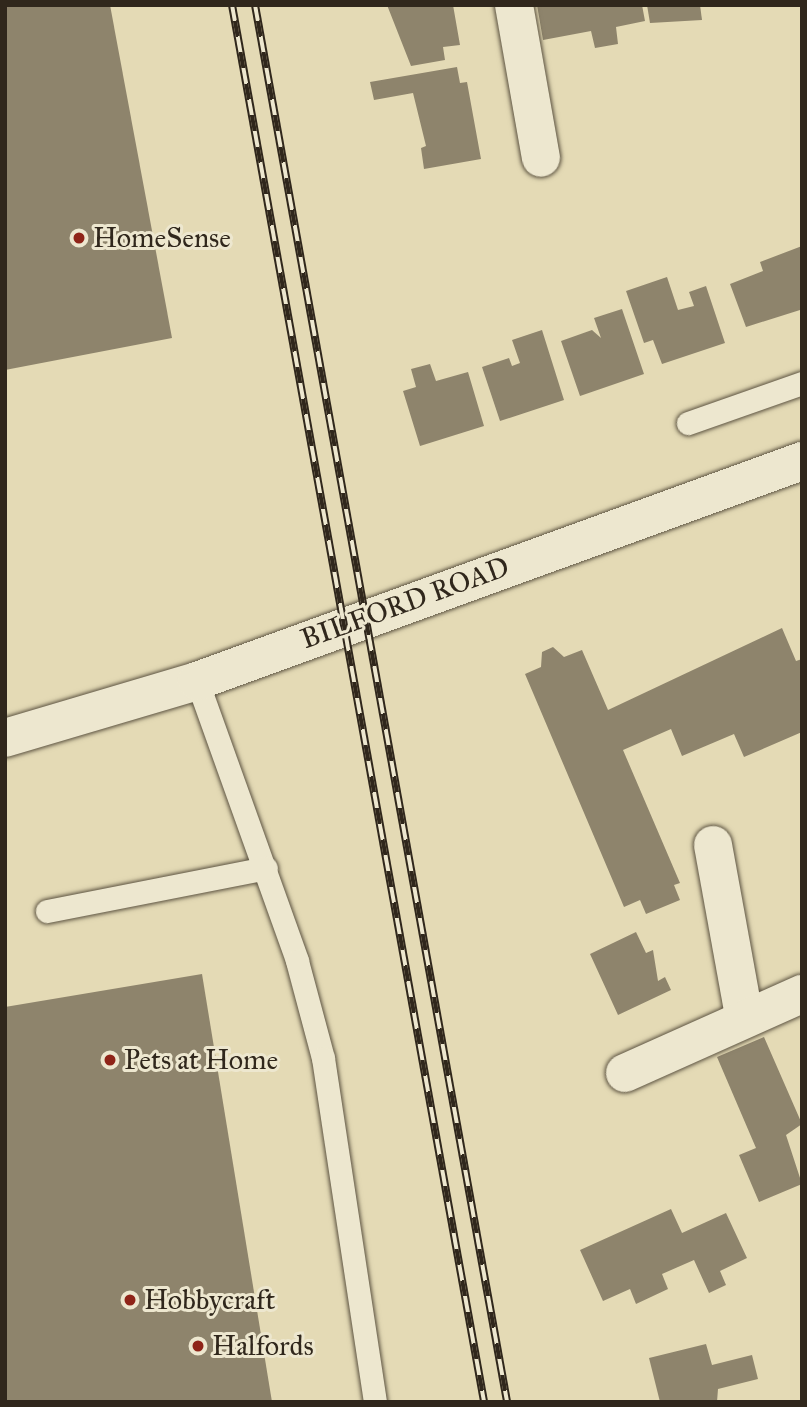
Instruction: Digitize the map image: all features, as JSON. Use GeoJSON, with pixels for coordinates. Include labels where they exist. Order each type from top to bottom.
{"type":"FeatureCollection","features":[{"type":"Feature","properties":{"kind":"street"},"geometry":{"type":"LineString","coordinates":[[514,5],[541,158]]}},
{"type":"Feature","properties":{"kind":"street","name":"BILFORD ROAD"},"geometry":{"type":"LineString","coordinates":[[5,738],[197,681],[802,461]]}},
{"type":"Feature","properties":{"kind":"street"},"geometry":{"type":"LineString","coordinates":[[713,845],[744,1015]]}},
{"type":"Feature","properties":{"kind":"street"},"geometry":{"type":"LineString","coordinates":[[625,1073],[744,1015],[802,994]]}},
{"type":"Feature","properties":{"kind":"lane"},"geometry":{"type":"LineString","coordinates":[[688,423],[802,383]]}},
{"type":"Feature","properties":{"kind":"lane"},"geometry":{"type":"LineString","coordinates":[[197,681],[266,868],[323,1058],[375,1402]]}},
{"type":"Feature","properties":{"kind":"lane"},"geometry":{"type":"LineString","coordinates":[[47,911],[266,868]]}},
{"type":"Feature","properties":{"kind":"building","name":"HomeSense"},"geometry":{"type":"Polygon","coordinates":[[[5,5],[110,5],[172,338],[5,370],[5,5]]]}},
{"type":"Feature","properties":{"kind":"building"},"geometry":{"type":"Polygon","coordinates":[[[387,5],[453,5],[460,45],[443,47],[445,60],[411,66],[387,5]]]}},
{"type":"Feature","properties":{"kind":"building"},"geometry":{"type":"Polygon","coordinates":[[[537,5],[642,5],[645,21],[616,27],[618,44],[595,48],[591,31],[543,40],[537,5]]]}},
{"type":"Feature","properties":{"kind":"building"},"geometry":{"type":"Polygon","coordinates":[[[647,5],[700,5],[702,20],[650,23],[647,5]]]}},
{"type":"Feature","properties":{"kind":"building"},"geometry":{"type":"Polygon","coordinates":[[[457,67],[460,83],[467,82],[481,159],[424,169],[421,148],[426,146],[413,93],[374,100],[370,82],[457,67]]]}},
{"type":"Feature","properties":{"kind":"building"},"geometry":{"type":"Polygon","coordinates":[[[802,246],[800,310],[746,327],[730,284],[763,271],[760,262],[802,246]]]}},
{"type":"Feature","properties":{"kind":"building"},"geometry":{"type":"Polygon","coordinates":[[[667,277],[678,310],[694,306],[689,292],[706,286],[725,343],[662,364],[653,340],[644,343],[626,291],[667,277]]]}},
{"type":"Feature","properties":{"kind":"building"},"geometry":{"type":"Polygon","coordinates":[[[622,309],[644,374],[580,396],[561,341],[592,330],[601,338],[594,318],[622,309]]]}},
{"type":"Feature","properties":{"kind":"building"},"geometry":{"type":"Polygon","coordinates":[[[542,330],[564,400],[500,421],[482,367],[509,358],[512,366],[520,363],[512,340],[542,330]]]}},
{"type":"Feature","properties":{"kind":"building"},"geometry":{"type":"Polygon","coordinates":[[[430,364],[436,381],[468,372],[484,426],[420,446],[403,391],[416,387],[411,369],[430,364]]]}},
{"type":"Feature","properties":{"kind":"building"},"geometry":{"type":"Polygon","coordinates":[[[782,628],[796,661],[802,659],[802,732],[744,757],[734,734],[682,756],[671,729],[623,750],[680,883],[674,885],[680,900],[646,914],[640,900],[624,907],[525,674],[541,667],[542,652],[553,647],[564,657],[582,650],[608,710],[782,628]]]}},
{"type":"Feature","properties":{"kind":"building"},"geometry":{"type":"Polygon","coordinates":[[[636,932],[646,953],[653,950],[658,981],[665,977],[671,990],[618,1015],[590,954],[636,932]]]}},
{"type":"Feature","properties":{"kind":"building"},"geometry":{"type":"Polygon","coordinates":[[[202,974],[272,1402],[5,1402],[5,1007],[202,974]]]}},
{"type":"Feature","properties":{"kind":"building"},"geometry":{"type":"Polygon","coordinates":[[[764,1037],[802,1124],[786,1135],[802,1184],[759,1202],[739,1155],[756,1148],[717,1057],[764,1037]]]}},
{"type":"Feature","properties":{"kind":"building"},"geometry":{"type":"Polygon","coordinates":[[[671,1209],[682,1233],[726,1213],[747,1258],[720,1271],[726,1285],[709,1293],[694,1260],[662,1274],[668,1289],[636,1304],[630,1289],[603,1301],[580,1250],[671,1209]]]}},
{"type":"Feature","properties":{"kind":"building"},"geometry":{"type":"Polygon","coordinates":[[[706,1344],[712,1365],[752,1355],[758,1379],[718,1389],[717,1402],[660,1402],[649,1358],[706,1344]]]}},
{"type":"Feature","properties":{"kind":"railway"},"geometry":{"type":"LineString","coordinates":[[232,5],[484,1402]]}},
{"type":"Feature","properties":{"kind":"railway"},"geometry":{"type":"LineString","coordinates":[[255,5],[507,1402]]}},
{"type":"Feature","properties":{"kind":"place","name":"HomeSense"},"geometry":{"type":"Point","coordinates":[79,238]}},
{"type":"Feature","properties":{"kind":"place","name":"Pets at Home"},"geometry":{"type":"Point","coordinates":[110,1060]}},
{"type":"Feature","properties":{"kind":"place","name":"Hobbycraft"},"geometry":{"type":"Point","coordinates":[130,1300]}},
{"type":"Feature","properties":{"kind":"place","name":"Halfords"},"geometry":{"type":"Point","coordinates":[198,1346]}}]}
